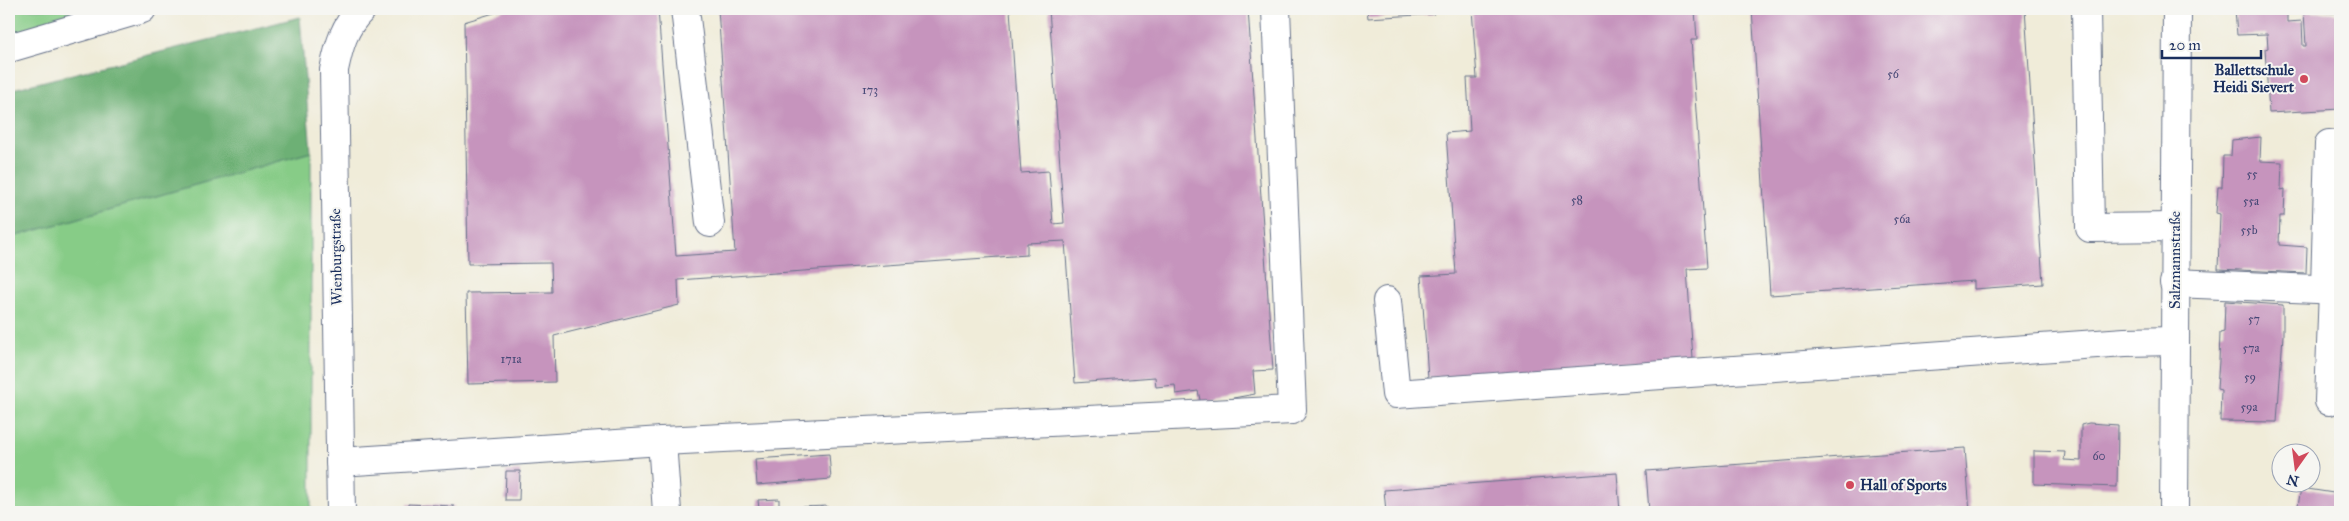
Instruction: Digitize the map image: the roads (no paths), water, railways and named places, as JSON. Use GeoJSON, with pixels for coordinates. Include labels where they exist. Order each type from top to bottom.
{"type":"FeatureCollection","features":[{"type":"Feature","properties":{"kind":"street"},"geometry":{"type":"LineString","coordinates":[[9,48],[142,9]]}},
{"type":"Feature","properties":{"kind":"street","name":"Wienburgstraße"},"geometry":{"type":"LineString","coordinates":[[341,512],[334,70],[339,46],[347,26],[361,9]]}},
{"type":"Feature","properties":{"kind":"street"},"geometry":{"type":"LineString","coordinates":[[684,9],[710,223]]}},
{"type":"Feature","properties":{"kind":"street"},"geometry":{"type":"LineString","coordinates":[[340,462],[662,441],[1292,410],[1276,9]]}},
{"type":"Feature","properties":{"kind":"street"},"geometry":{"type":"LineString","coordinates":[[2086,9],[2090,228],[2175,227]]}},
{"type":"Feature","properties":{"kind":"street","name":"Salzmannstraße"},"geometry":{"type":"LineString","coordinates":[[2174,512],[2177,9]]}},
{"type":"Feature","properties":{"kind":"street"},"geometry":{"type":"LineString","coordinates":[[2328,401],[2333,289],[2329,144]]}},
{"type":"Feature","properties":{"kind":"street"},"geometry":{"type":"LineString","coordinates":[[2174,283],[2333,289]]}},
{"type":"Feature","properties":{"kind":"street"},"geometry":{"type":"LineString","coordinates":[[1387,301],[1396,394],[2115,342],[2175,341]]}},
{"type":"Feature","properties":{"kind":"street"},"geometry":{"type":"LineString","coordinates":[[662,441],[667,512]]}},
{"type":"Feature","properties":{"kind":"place","name":"Ballettschule Heidi Sievert"},"geometry":{"type":"Point","coordinates":[2304,79]}},
{"type":"Feature","properties":{"kind":"place","name":"Hall of Sports"},"geometry":{"type":"Point","coordinates":[1850,485]}}]}
